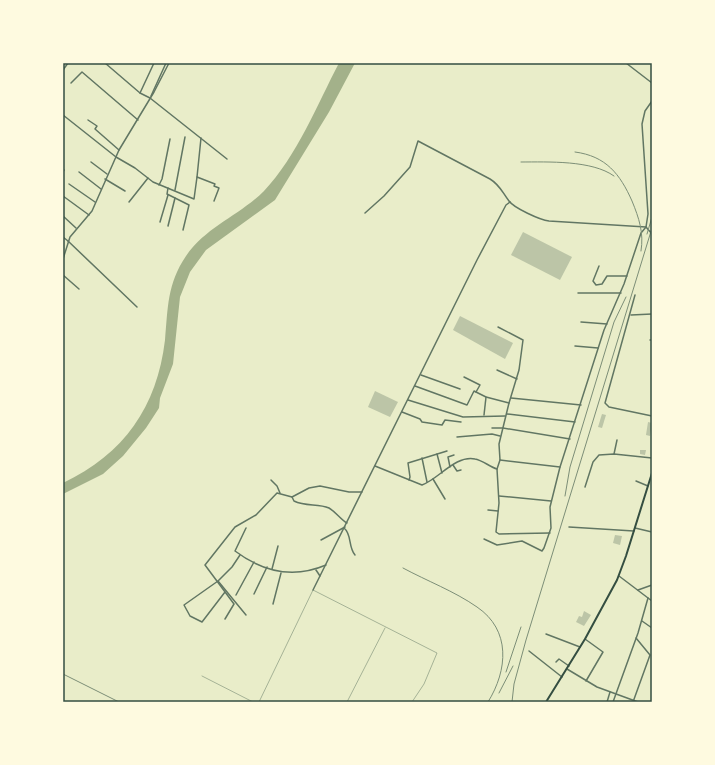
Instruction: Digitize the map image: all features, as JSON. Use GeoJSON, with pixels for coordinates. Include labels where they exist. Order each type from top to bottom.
{"type":"FeatureCollection","features":[{"type":"Feature","properties":{"kind":"main road"},"geometry":{"type":"LineString","coordinates":[[546,702],[585,639],[619,576],[652,473]]}},
{"type":"Feature","properties":{"kind":"street"},"geometry":{"type":"LineString","coordinates":[[63,70],[68,63]]}},
{"type":"Feature","properties":{"kind":"street"},"geometry":{"type":"LineString","coordinates":[[105,63],[140,93],[150,98],[227,159]]}},
{"type":"Feature","properties":{"kind":"street"},"geometry":{"type":"LineString","coordinates":[[140,93],[154,63]]}},
{"type":"Feature","properties":{"kind":"street"},"geometry":{"type":"LineString","coordinates":[[63,259],[68,242],[76,228],[89,216],[119,150],[138,120],[167,63]]}},
{"type":"Feature","properties":{"kind":"street"},"geometry":{"type":"LineString","coordinates":[[626,63],[652,83]]}},
{"type":"Feature","properties":{"kind":"street"},"geometry":{"type":"LineString","coordinates":[[71,83],[82,72],[138,120]]}},
{"type":"Feature","properties":{"kind":"street"},"geometry":{"type":"LineString","coordinates":[[484,539],[497,545],[522,541],[542,551],[550,533],[552,521],[550,506],[560,467],[598,348],[621,293],[641,233],[646,227],[648,214],[642,124],[645,111],[652,100]]}},
{"type":"Feature","properties":{"kind":"street"},"geometry":{"type":"LineString","coordinates":[[63,115],[116,157],[148,178],[159,185],[175,190],[194,199],[201,138]]}},
{"type":"Feature","properties":{"kind":"street"},"geometry":{"type":"LineString","coordinates":[[88,120],[97,126],[95,129],[119,150]]}},
{"type":"Feature","properties":{"kind":"street"},"geometry":{"type":"LineString","coordinates":[[175,190],[184,138]]}},
{"type":"Feature","properties":{"kind":"street"},"geometry":{"type":"LineString","coordinates":[[159,185],[162,179],[170,139]]}},
{"type":"Feature","properties":{"kind":"street"},"geometry":{"type":"LineString","coordinates":[[364,213],[384,196],[410,167],[418,141],[495,182],[510,202],[544,220],[646,227],[652,234]]}},
{"type":"Feature","properties":{"kind":"street"},"geometry":{"type":"LineString","coordinates":[[91,162],[107,174]]}},
{"type":"Feature","properties":{"kind":"street"},"geometry":{"type":"LineString","coordinates":[[79,172],[102,189]]}},
{"type":"Feature","properties":{"kind":"street"},"geometry":{"type":"LineString","coordinates":[[196,177],[219,188],[214,201]]}},
{"type":"Feature","properties":{"kind":"street"},"geometry":{"type":"LineString","coordinates":[[129,202],[148,178]]}},
{"type":"Feature","properties":{"kind":"street"},"geometry":{"type":"LineString","coordinates":[[105,179],[125,191]]}},
{"type":"Feature","properties":{"kind":"street"},"geometry":{"type":"LineString","coordinates":[[69,184],[95,202]]}},
{"type":"Feature","properties":{"kind":"street"},"geometry":{"type":"LineString","coordinates":[[160,222],[168,195],[168,188]]}},
{"type":"Feature","properties":{"kind":"street"},"geometry":{"type":"LineString","coordinates":[[168,195],[189,206],[184,230]]}},
{"type":"Feature","properties":{"kind":"street"},"geometry":{"type":"LineString","coordinates":[[63,196],[89,216]]}},
{"type":"Feature","properties":{"kind":"street"},"geometry":{"type":"LineString","coordinates":[[168,226],[175,198]]}},
{"type":"Feature","properties":{"kind":"street"},"geometry":{"type":"LineString","coordinates":[[313,590],[493,230],[506,205],[510,202]]}},
{"type":"Feature","properties":{"kind":"street"},"geometry":{"type":"LineString","coordinates":[[63,216],[76,228]]}},
{"type":"Feature","properties":{"kind":"street"},"geometry":{"type":"LineString","coordinates":[[63,237],[136,307]]}},
{"type":"Feature","properties":{"kind":"street"},"geometry":{"type":"LineString","coordinates":[[599,266],[593,279],[596,285],[602,284],[607,276],[627,276]]}},
{"type":"Feature","properties":{"kind":"street"},"geometry":{"type":"LineString","coordinates":[[63,275],[79,289]]}},
{"type":"Feature","properties":{"kind":"street"},"geometry":{"type":"LineString","coordinates":[[578,293],[621,293]]}},
{"type":"Feature","properties":{"kind":"street"},"geometry":{"type":"LineString","coordinates":[[635,296],[606,403],[609,407],[652,416]]}},
{"type":"Feature","properties":{"kind":"street"},"geometry":{"type":"LineString","coordinates":[[631,315],[652,314]]}},
{"type":"Feature","properties":{"kind":"street"},"geometry":{"type":"LineString","coordinates":[[582,322],[607,324]]}},
{"type":"Feature","properties":{"kind":"street"},"geometry":{"type":"LineString","coordinates":[[498,327],[523,340],[517,379],[500,436],[500,460],[497,469],[499,496],[496,530],[498,533],[550,533]]}},
{"type":"Feature","properties":{"kind":"street"},"geometry":{"type":"LineString","coordinates":[[575,346],[598,348]]}},
{"type":"Feature","properties":{"kind":"street"},"geometry":{"type":"LineString","coordinates":[[497,370],[517,379]]}},
{"type":"Feature","properties":{"kind":"street"},"geometry":{"type":"LineString","coordinates":[[421,375],[460,389]]}},
{"type":"Feature","properties":{"kind":"street"},"geometry":{"type":"LineString","coordinates":[[415,386],[467,405],[473,392],[476,392],[480,385],[464,377]]}},
{"type":"Feature","properties":{"kind":"street"},"geometry":{"type":"LineString","coordinates":[[476,392],[486,397],[509,403]]}},
{"type":"Feature","properties":{"kind":"street"},"geometry":{"type":"LineString","coordinates":[[484,416],[486,397]]}},
{"type":"Feature","properties":{"kind":"street"},"geometry":{"type":"LineString","coordinates":[[511,398],[581,405]]}},
{"type":"Feature","properties":{"kind":"street"},"geometry":{"type":"LineString","coordinates":[[408,400],[463,417],[506,415],[575,422]]}},
{"type":"Feature","properties":{"kind":"street"},"geometry":{"type":"LineString","coordinates":[[402,412],[419,419],[422,422],[442,425],[445,420],[461,422]]}},
{"type":"Feature","properties":{"kind":"street"},"geometry":{"type":"LineString","coordinates":[[492,428],[503,428],[570,439]]}},
{"type":"Feature","properties":{"kind":"street"},"geometry":{"type":"LineString","coordinates":[[457,437],[492,434],[500,436]]}},
{"type":"Feature","properties":{"kind":"street"},"geometry":{"type":"LineString","coordinates":[[614,454],[617,440]]}},
{"type":"Feature","properties":{"kind":"street"},"geometry":{"type":"LineString","coordinates":[[409,480],[408,463],[447,451]]}},
{"type":"Feature","properties":{"kind":"street"},"geometry":{"type":"LineString","coordinates":[[437,454],[442,474]]}},
{"type":"Feature","properties":{"kind":"street"},"geometry":{"type":"LineString","coordinates":[[585,487],[593,462],[596,457],[601,454],[652,458]]}},
{"type":"Feature","properties":{"kind":"street"},"geometry":{"type":"LineString","coordinates":[[450,467],[448,457],[454,455]]}},
{"type":"Feature","properties":{"kind":"street"},"geometry":{"type":"LineString","coordinates":[[422,458],[427,482]]}},
{"type":"Feature","properties":{"kind":"street"},"geometry":{"type":"LineString","coordinates":[[375,466],[422,485],[442,474],[453,465],[474,458],[497,469]]}},
{"type":"Feature","properties":{"kind":"street"},"geometry":{"type":"LineString","coordinates":[[500,460],[560,467]]}},
{"type":"Feature","properties":{"kind":"street"},"geometry":{"type":"LineString","coordinates":[[453,465],[457,472],[461,470]]}},
{"type":"Feature","properties":{"kind":"street"},"geometry":{"type":"LineString","coordinates":[[434,479],[445,499]]}},
{"type":"Feature","properties":{"kind":"street"},"geometry":{"type":"LineString","coordinates":[[271,480],[277,486],[280,494]]}},
{"type":"Feature","properties":{"kind":"street"},"geometry":{"type":"LineString","coordinates":[[636,481],[648,486]]}},
{"type":"Feature","properties":{"kind":"street"},"geometry":{"type":"LineString","coordinates":[[292,497],[314,486],[362,492]]}},
{"type":"Feature","properties":{"kind":"street"},"geometry":{"type":"LineString","coordinates":[[246,615],[205,565],[235,527],[256,515],[268,503],[274,494],[292,497],[294,501],[305,506],[322,506],[330,509],[346,524]]}},
{"type":"Feature","properties":{"kind":"street"},"geometry":{"type":"LineString","coordinates":[[499,496],[551,501]]}},
{"type":"Feature","properties":{"kind":"street"},"geometry":{"type":"LineString","coordinates":[[488,510],[498,511]]}},
{"type":"Feature","properties":{"kind":"street"},"geometry":{"type":"LineString","coordinates":[[321,540],[345,527]]}},
{"type":"Feature","properties":{"kind":"street"},"geometry":{"type":"LineString","coordinates":[[345,527],[348,532],[350,549],[355,555]]}},
{"type":"Feature","properties":{"kind":"street"},"geometry":{"type":"LineString","coordinates":[[569,527],[634,531]]}},
{"type":"Feature","properties":{"kind":"street"},"geometry":{"type":"LineString","coordinates":[[246,528],[235,551],[254,562],[281,573],[315,569],[326,565]]}},
{"type":"Feature","properties":{"kind":"street"},"geometry":{"type":"LineString","coordinates":[[635,528],[652,532]]}},
{"type":"Feature","properties":{"kind":"street"},"geometry":{"type":"LineString","coordinates":[[272,570],[278,546]]}},
{"type":"Feature","properties":{"kind":"street"},"geometry":{"type":"LineString","coordinates":[[225,592],[202,622],[198,621],[187,612],[185,603],[218,581],[232,568],[240,555]]}},
{"type":"Feature","properties":{"kind":"street"},"geometry":{"type":"LineString","coordinates":[[236,595],[254,562]]}},
{"type":"Feature","properties":{"kind":"street"},"geometry":{"type":"LineString","coordinates":[[254,594],[267,567]]}},
{"type":"Feature","properties":{"kind":"street"},"geometry":{"type":"LineString","coordinates":[[315,569],[320,576]]}},
{"type":"Feature","properties":{"kind":"street"},"geometry":{"type":"LineString","coordinates":[[273,604],[281,573]]}},
{"type":"Feature","properties":{"kind":"street"},"geometry":{"type":"LineString","coordinates":[[619,576],[652,601]]}},
{"type":"Feature","properties":{"kind":"street"},"geometry":{"type":"LineString","coordinates":[[218,581],[234,604],[226,619]]}},
{"type":"Feature","properties":{"kind":"street"},"geometry":{"type":"LineString","coordinates":[[638,590],[652,584]]}},
{"type":"Feature","properties":{"kind":"street"},"geometry":{"type":"LineString","coordinates":[[613,702],[642,620],[648,598]]}},
{"type":"Feature","properties":{"kind":"street"},"geometry":{"type":"LineString","coordinates":[[642,620],[652,628]]}},
{"type":"Feature","properties":{"kind":"street"},"geometry":{"type":"LineString","coordinates":[[546,634],[580,647]]}},
{"type":"Feature","properties":{"kind":"street"},"geometry":{"type":"LineString","coordinates":[[634,701],[650,655],[636,637]]}},
{"type":"Feature","properties":{"kind":"street"},"geometry":{"type":"LineString","coordinates":[[585,639],[603,652],[586,680]]}},
{"type":"Feature","properties":{"kind":"street"},"geometry":{"type":"LineString","coordinates":[[529,651],[562,677]]}},
{"type":"Feature","properties":{"kind":"street"},"geometry":{"type":"LineString","coordinates":[[556,662],[559,659],[569,666]]}},
{"type":"Feature","properties":{"kind":"street"},"geometry":{"type":"LineString","coordinates":[[567,669],[615,695],[638,702]]}},
{"type":"Feature","properties":{"kind":"street"},"geometry":{"type":"LineString","coordinates":[[606,702],[610,692]]}},
{"type":"Feature","properties":{"kind":"lane"},"geometry":{"type":"LineString","coordinates":[[258,702],[313,590],[437,653],[424,684],[412,702]]}},
{"type":"Feature","properties":{"kind":"lane"},"geometry":{"type":"LineString","coordinates":[[347,702],[385,627]]}},
{"type":"Feature","properties":{"kind":"lane"},"geometry":{"type":"LineString","coordinates":[[202,676],[253,702]]}},
{"type":"Feature","properties":{"kind":"shaded area"},"geometry":{"type":"Polygon","coordinates":[[[339,63],[355,63],[329,112],[275,200],[206,250],[190,272],[180,297],[173,364],[160,398],[159,408],[146,428],[123,456],[103,474],[63,494],[63,483],[85,471],[104,458],[120,443],[134,426],[145,407],[154,387],[161,364],[172,286],[175,276],[186,256],[194,246],[213,229],[254,200],[276,177],[287,162],[306,130],[339,63]]]}},
{"type":"Feature","properties":{"kind":"building"},"geometry":{"type":"Polygon","coordinates":[[[523,232],[572,257],[560,280],[511,255],[523,232]]]}},
{"type":"Feature","properties":{"kind":"building"},"geometry":{"type":"Polygon","coordinates":[[[460,316],[513,343],[505,359],[453,330],[460,316]]]}},
{"type":"Feature","properties":{"kind":"building"},"geometry":{"type":"Polygon","coordinates":[[[375,391],[398,402],[390,417],[368,407],[375,391]]]}},
{"type":"Feature","properties":{"kind":"building"},"geometry":{"type":"Polygon","coordinates":[[[602,414],[606,415],[602,428],[598,427],[602,414]]]}},
{"type":"Feature","properties":{"kind":"building"},"geometry":{"type":"Polygon","coordinates":[[[648,422],[652,423],[650,436],[646,435],[648,422]]]}},
{"type":"Feature","properties":{"kind":"building"},"geometry":{"type":"Polygon","coordinates":[[[640,450],[646,450],[645,455],[640,454],[640,450]]]}},
{"type":"Feature","properties":{"kind":"building"},"geometry":{"type":"Polygon","coordinates":[[[615,535],[622,536],[620,545],[613,543],[615,535]]]}},
{"type":"Feature","properties":{"kind":"building"},"geometry":{"type":"Polygon","coordinates":[[[584,611],[591,615],[584,626],[576,622],[579,616],[582,617],[584,611]]]}},
{"type":"Feature","properties":{"kind":"railway"},"geometry":{"type":"LineString","coordinates":[[575,152],[586,154],[603,162],[617,175],[632,201],[639,220],[642,238],[641,251]]}},
{"type":"Feature","properties":{"kind":"railway"},"geometry":{"type":"LineString","coordinates":[[521,162],[569,163],[594,167],[614,176]]}},
{"type":"Feature","properties":{"kind":"railway"},"geometry":{"type":"LineString","coordinates":[[647,234],[652,217]]}},
{"type":"Feature","properties":{"kind":"railway"},"geometry":{"type":"LineString","coordinates":[[512,702],[514,684],[526,640],[652,228]]}},
{"type":"Feature","properties":{"kind":"railway"},"geometry":{"type":"LineString","coordinates":[[565,496],[570,467],[614,322],[626,297]]}},
{"type":"Feature","properties":{"kind":"railway"},"geometry":{"type":"LineString","coordinates":[[403,568],[468,601],[488,616],[496,627],[501,639],[503,651],[502,664],[500,677],[488,702]]}},
{"type":"Feature","properties":{"kind":"railway"},"geometry":{"type":"LineString","coordinates":[[506,672],[521,627]]}},
{"type":"Feature","properties":{"kind":"railway"},"geometry":{"type":"LineString","coordinates":[[499,693],[513,666]]}},
{"type":"Feature","properties":{"kind":"railway"},"geometry":{"type":"LineString","coordinates":[[63,674],[119,702]]}}]}
